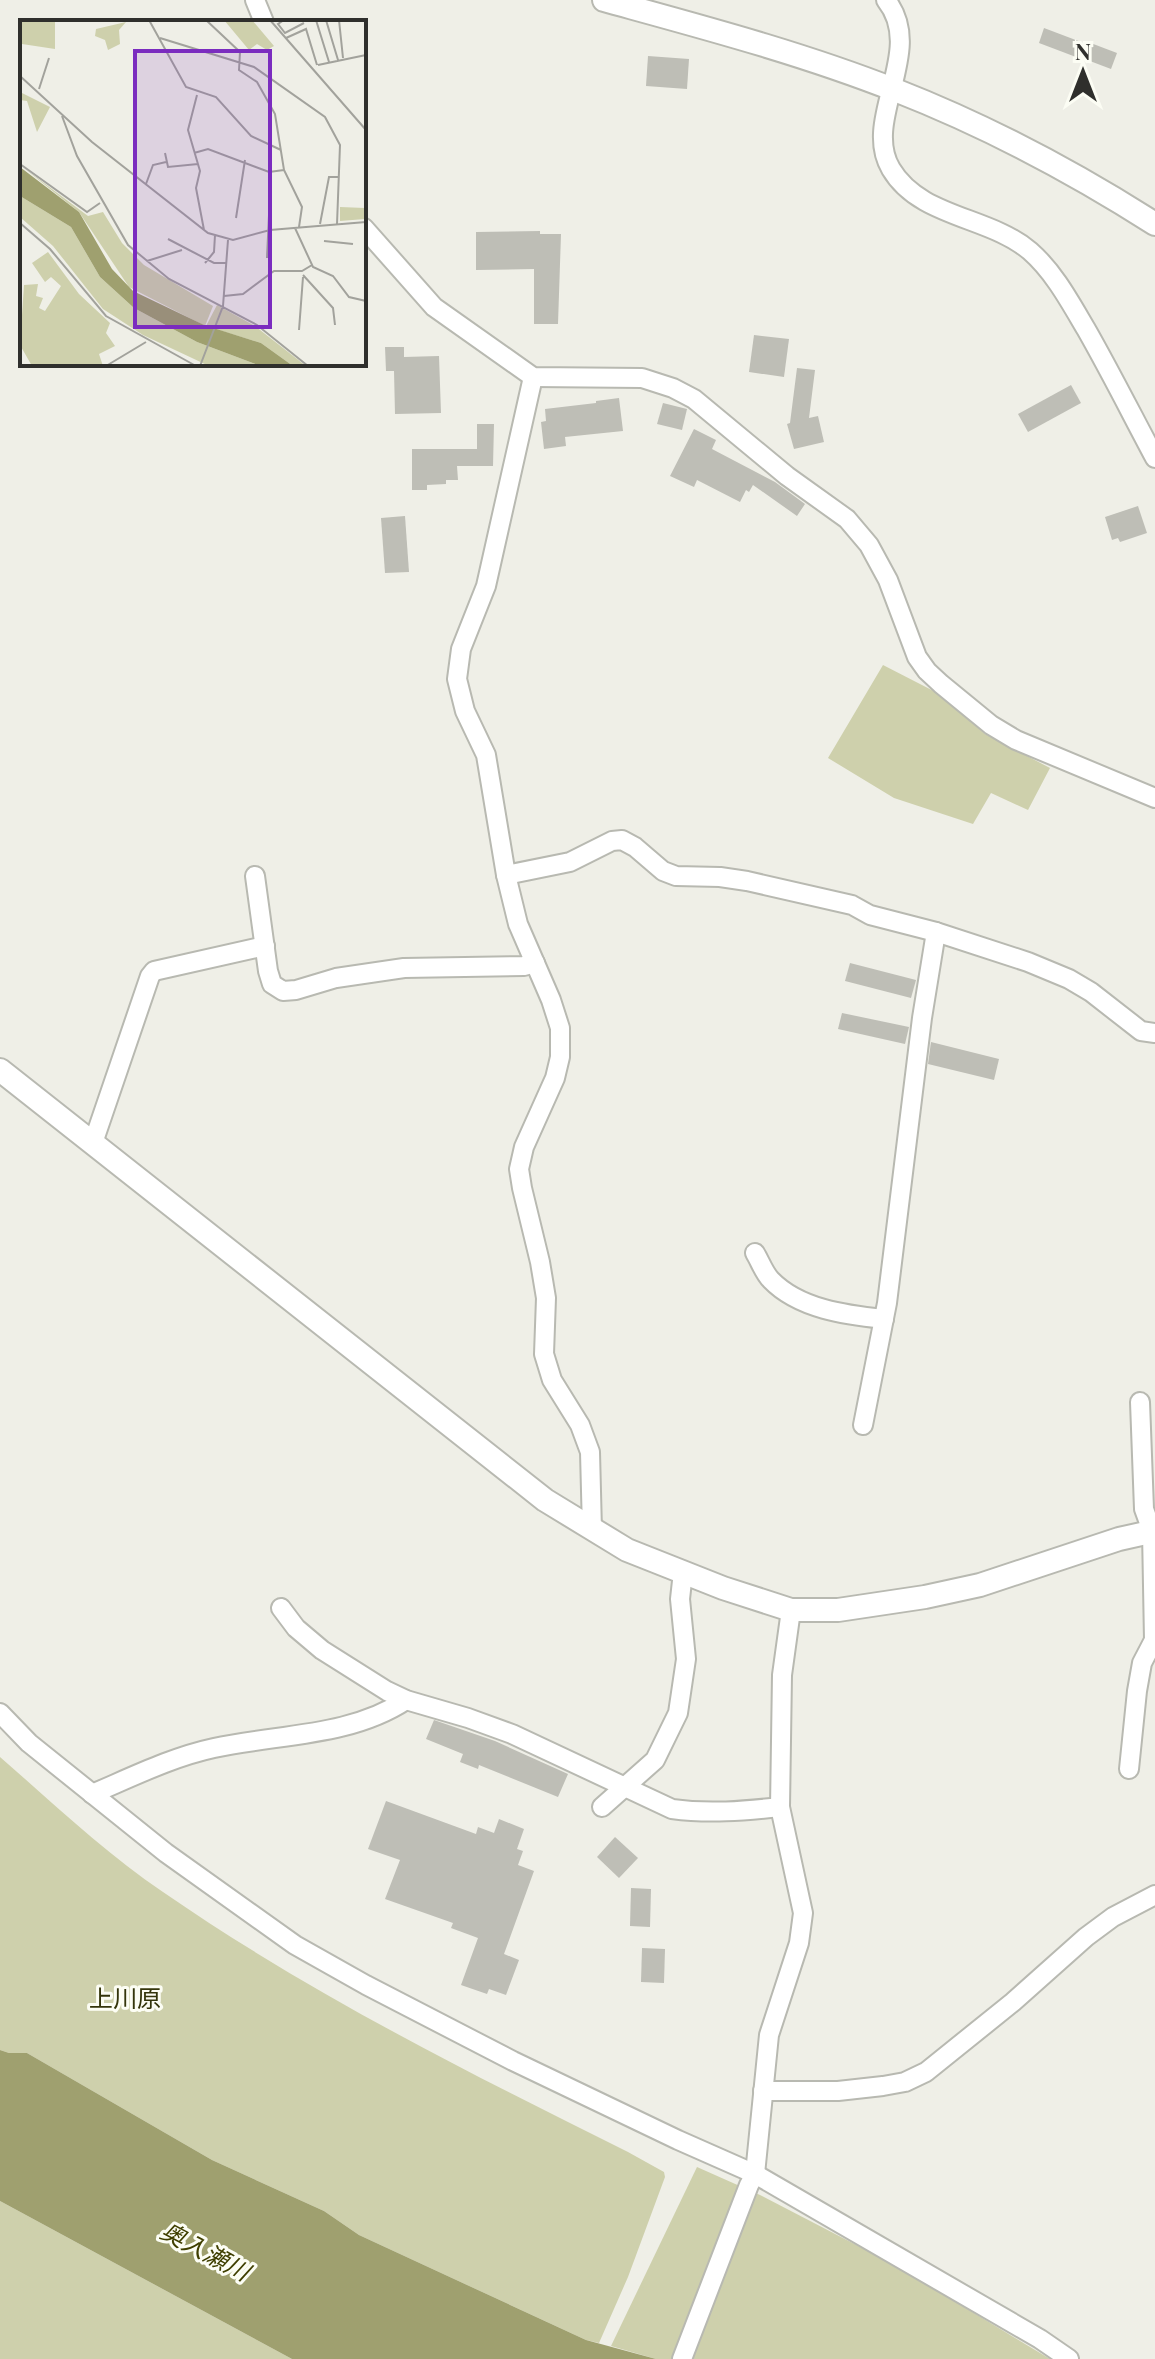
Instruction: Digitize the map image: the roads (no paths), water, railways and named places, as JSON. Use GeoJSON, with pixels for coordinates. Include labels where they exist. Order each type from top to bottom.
{"type":"FeatureCollection","features":[{"type":"Feature","properties":{"kind":"street"},"geometry":{"type":"LineString","coordinates":[[255,0],[263,20]]}},
{"type":"Feature","properties":{"kind":"street"},"geometry":{"type":"LineString","coordinates":[[604,0],[761,44],[893,89],[1015,143],[1095,185],[1155,224]]}},
{"type":"Feature","properties":{"kind":"street"},"geometry":{"type":"LineString","coordinates":[[886,0],[895,11],[900,39],[883,132],[883,148],[889,166],[901,184],[917,197],[1014,238],[1044,265],[1064,292],[1104,360],[1155,458]]}},
{"type":"Feature","properties":{"kind":"street"},"geometry":{"type":"LineString","coordinates":[[366,230],[434,307],[533,377],[642,378],[694,399],[787,476],[847,519],[869,545],[888,580],[917,657],[941,684],[991,725],[1016,740],[1155,798]]}},
{"type":"Feature","properties":{"kind":"street"},"geometry":{"type":"LineString","coordinates":[[533,377],[486,586],[461,649],[457,679],[465,711],[486,755],[506,875],[518,924],[560,1028],[560,1057],[555,1078],[524,1147],[519,1169],[546,1298],[544,1354],[552,1380],[580,1425],[590,1452],[592,1530]]}},
{"type":"Feature","properties":{"kind":"street"},"geometry":{"type":"LineString","coordinates":[[506,875],[570,862],[612,841],[622,840],[663,871],[676,876],[747,881],[852,905],[870,915],[936,932],[1028,962],[1069,979],[1141,1031],[1155,1033]]}},
{"type":"Feature","properties":{"kind":"street"},"geometry":{"type":"LineString","coordinates":[[255,876],[272,984],[283,991],[336,978],[404,968],[524,966],[535,963]]}},
{"type":"Feature","properties":{"kind":"street"},"geometry":{"type":"LineString","coordinates":[[863,1425],[884,1319],[920,1033],[936,932]]}},
{"type":"Feature","properties":{"kind":"street"},"geometry":{"type":"LineString","coordinates":[[93,1143],[154,971],[265,946]]}},
{"type":"Feature","properties":{"kind":"street"},"geometry":{"type":"LineString","coordinates":[[0,1070],[545,1500],[627,1550],[791,1610],[838,1610],[980,1585],[1119,1539],[1154,1531]]}},
{"type":"Feature","properties":{"kind":"street"},"geometry":{"type":"LineString","coordinates":[[755,1253],[770,1279],[797,1299],[855,1316],[884,1319]]}},
{"type":"Feature","properties":{"kind":"street"},"geometry":{"type":"LineString","coordinates":[[1129,1769],[1139,1677],[1142,1663],[1154,1640],[1154,1531],[1144,1509],[1140,1402]]}},
{"type":"Feature","properties":{"kind":"street"},"geometry":{"type":"LineString","coordinates":[[602,1807],[655,1760],[678,1713],[686,1659],[680,1599],[683,1572]]}},
{"type":"Feature","properties":{"kind":"street"},"geometry":{"type":"LineString","coordinates":[[281,1608],[296,1628],[322,1650],[406,1700],[512,1734],[672,1809],[736,1811],[780,1807]]}},
{"type":"Feature","properties":{"kind":"street"},"geometry":{"type":"LineString","coordinates":[[682,2359],[752,2179],[769,2035],[799,1943],[803,1913],[780,1807],[782,1675],[791,1610]]}},
{"type":"Feature","properties":{"kind":"street"},"geometry":{"type":"LineString","coordinates":[[92,1794],[211,1749],[356,1723],[386,1713],[406,1700]]}},
{"type":"Feature","properties":{"kind":"street"},"geometry":{"type":"LineString","coordinates":[[0,1713],[29,1743],[166,1853],[295,1945],[513,2061],[752,2179],[1040,2339],[1069,2359]]}},
{"type":"Feature","properties":{"kind":"street"},"geometry":{"type":"LineString","coordinates":[[763,2091],[838,2091],[883,2086],[905,2082],[926,2072],[1013,2002],[1086,1937],[1113,1917],[1155,1895]]}},
{"type":"Feature","properties":{"kind":"water","name":"奥入瀬川"},"geometry":{"type":"Polygon","coordinates":[[[0,2050],[27,2053],[212,2160],[324,2211],[359,2235],[586,2340],[656,2359],[292,2359],[0,2201],[0,2050]]]}},
{"type":"Feature","properties":{"kind":"district","name":"上川原"},"geometry":{"type":"Point","coordinates":[125,1999]}}]}
